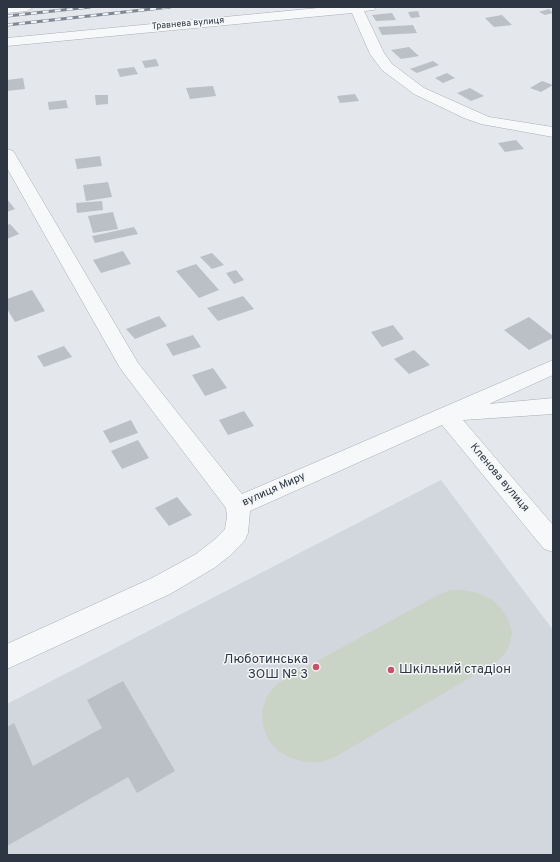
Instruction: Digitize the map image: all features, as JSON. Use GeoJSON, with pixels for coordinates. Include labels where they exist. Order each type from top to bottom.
{"type":"FeatureCollection","features":[{"type":"Feature","properties":{"kind":"street"},"geometry":{"type":"LineString","coordinates":[[7,9],[28,7]]}},
{"type":"Feature","properties":{"kind":"street"},"geometry":{"type":"LineString","coordinates":[[362,8],[377,54],[387,67],[419,91],[469,115],[486,120],[553,132]]}},
{"type":"Feature","properties":{"kind":"street","name":"Травнева вулиця"},"geometry":{"type":"LineString","coordinates":[[7,42],[362,8]]}},
{"type":"Feature","properties":{"kind":"street"},"geometry":{"type":"LineString","coordinates":[[7,154],[130,368],[238,506]]}},
{"type":"Feature","properties":{"kind":"street","name":"вулиця Миру"},"geometry":{"type":"LineString","coordinates":[[7,657],[161,586],[205,561],[223,547],[236,533],[239,517],[238,506],[553,367]]}},
{"type":"Feature","properties":{"kind":"street"},"geometry":{"type":"LineString","coordinates":[[445,414],[502,412],[553,406]]}},
{"type":"Feature","properties":{"kind":"street","name":"Кленова вулиця"},"geometry":{"type":"LineString","coordinates":[[445,414],[553,542]]}},
{"type":"Feature","properties":{"kind":"shaded area","name":"Люботинська ЗОШ № 3"},"geometry":{"type":"Polygon","coordinates":[[[441,480],[553,630],[553,855],[7,855],[7,704],[441,480]]]}},
{"type":"Feature","properties":{"kind":"green space","name":"Шкільний стадіон"},"geometry":{"type":"Polygon","coordinates":[[[451,590],[464,590],[478,593],[491,599],[501,608],[508,620],[512,632],[510,644],[504,655],[495,663],[337,756],[322,762],[307,762],[291,758],[278,751],[268,739],[263,726],[262,711],[266,698],[275,686],[286,678],[438,595],[451,590]]]}},
{"type":"Feature","properties":{"kind":"building"},"geometry":{"type":"Polygon","coordinates":[[[549,9],[553,13],[545,15],[539,12],[549,9]]]}},
{"type":"Feature","properties":{"kind":"building"},"geometry":{"type":"Polygon","coordinates":[[[418,11],[420,17],[411,18],[408,12],[418,11]]]}},
{"type":"Feature","properties":{"kind":"building"},"geometry":{"type":"Polygon","coordinates":[[[392,13],[396,20],[376,21],[372,15],[392,13]]]}},
{"type":"Feature","properties":{"kind":"building"},"geometry":{"type":"Polygon","coordinates":[[[502,15],[512,25],[494,27],[485,18],[502,15]]]}},
{"type":"Feature","properties":{"kind":"building"},"geometry":{"type":"Polygon","coordinates":[[[413,25],[417,33],[382,35],[378,27],[413,25]]]}},
{"type":"Feature","properties":{"kind":"building"},"geometry":{"type":"Polygon","coordinates":[[[409,47],[419,56],[401,59],[391,50],[409,47]]]}},
{"type":"Feature","properties":{"kind":"building"},"geometry":{"type":"Polygon","coordinates":[[[156,59],[159,66],[145,68],[142,61],[156,59]]]}},
{"type":"Feature","properties":{"kind":"building"},"geometry":{"type":"Polygon","coordinates":[[[433,61],[439,65],[417,73],[410,69],[433,61]]]}},
{"type":"Feature","properties":{"kind":"building"},"geometry":{"type":"Polygon","coordinates":[[[134,67],[138,74],[120,77],[117,69],[134,67]]]}},
{"type":"Feature","properties":{"kind":"building"},"geometry":{"type":"Polygon","coordinates":[[[447,73],[455,78],[443,83],[435,78],[447,73]]]}},
{"type":"Feature","properties":{"kind":"building"},"geometry":{"type":"Polygon","coordinates":[[[23,78],[25,89],[7,91],[7,80],[23,78]]]}},
{"type":"Feature","properties":{"kind":"building"},"geometry":{"type":"Polygon","coordinates":[[[542,81],[553,85],[541,92],[530,88],[542,81]]]}},
{"type":"Feature","properties":{"kind":"building"},"geometry":{"type":"Polygon","coordinates":[[[213,86],[216,96],[190,99],[186,88],[213,86]]]}},
{"type":"Feature","properties":{"kind":"building"},"geometry":{"type":"Polygon","coordinates":[[[470,88],[484,96],[471,101],[457,93],[470,88]]]}},
{"type":"Feature","properties":{"kind":"building"},"geometry":{"type":"Polygon","coordinates":[[[355,94],[359,101],[340,103],[337,96],[355,94]]]}},
{"type":"Feature","properties":{"kind":"building"},"geometry":{"type":"Polygon","coordinates":[[[95,95],[108,95],[108,104],[96,105],[95,95]]]}},
{"type":"Feature","properties":{"kind":"building"},"geometry":{"type":"Polygon","coordinates":[[[66,100],[68,108],[49,110],[48,102],[66,100]]]}},
{"type":"Feature","properties":{"kind":"building"},"geometry":{"type":"Polygon","coordinates":[[[516,140],[524,149],[505,152],[498,143],[516,140]]]}},
{"type":"Feature","properties":{"kind":"building"},"geometry":{"type":"Polygon","coordinates":[[[100,156],[102,166],[77,169],[75,159],[100,156]]]}},
{"type":"Feature","properties":{"kind":"building"},"geometry":{"type":"Polygon","coordinates":[[[108,182],[112,197],[86,201],[83,185],[108,182]]]}},
{"type":"Feature","properties":{"kind":"building"},"geometry":{"type":"Polygon","coordinates":[[[7,199],[15,209],[7,212],[7,199]]]}},
{"type":"Feature","properties":{"kind":"building"},"geometry":{"type":"Polygon","coordinates":[[[102,201],[103,210],[77,213],[76,203],[102,201]]]}},
{"type":"Feature","properties":{"kind":"building"},"geometry":{"type":"Polygon","coordinates":[[[113,212],[118,229],[93,233],[88,216],[113,212]]]}},
{"type":"Feature","properties":{"kind":"building"},"geometry":{"type":"Polygon","coordinates":[[[10,224],[19,234],[7,239],[7,225],[10,224]]]}},
{"type":"Feature","properties":{"kind":"building"},"geometry":{"type":"Polygon","coordinates":[[[134,227],[138,234],[95,243],[92,236],[134,227]]]}},
{"type":"Feature","properties":{"kind":"building"},"geometry":{"type":"Polygon","coordinates":[[[123,251],[131,264],[101,273],[93,260],[123,251]]]}},
{"type":"Feature","properties":{"kind":"building"},"geometry":{"type":"Polygon","coordinates":[[[212,253],[224,265],[212,269],[200,257],[212,253]]]}},
{"type":"Feature","properties":{"kind":"building"},"geometry":{"type":"Polygon","coordinates":[[[196,264],[219,290],[199,298],[176,271],[196,264]]]}},
{"type":"Feature","properties":{"kind":"building"},"geometry":{"type":"Polygon","coordinates":[[[236,270],[244,280],[234,284],[226,273],[236,270]]]}},
{"type":"Feature","properties":{"kind":"building"},"geometry":{"type":"Polygon","coordinates":[[[32,290],[45,311],[15,322],[7,309],[7,299],[32,290]]]}},
{"type":"Feature","properties":{"kind":"building"},"geometry":{"type":"Polygon","coordinates":[[[243,296],[254,309],[218,321],[207,308],[243,296]]]}},
{"type":"Feature","properties":{"kind":"building"},"geometry":{"type":"Polygon","coordinates":[[[159,316],[167,326],[135,339],[126,329],[159,316]]]}},
{"type":"Feature","properties":{"kind":"building"},"geometry":{"type":"Polygon","coordinates":[[[529,317],[553,336],[553,338],[529,350],[504,330],[529,317]]]}},
{"type":"Feature","properties":{"kind":"building"},"geometry":{"type":"Polygon","coordinates":[[[393,325],[404,339],[382,347],[371,332],[393,325]]]}},
{"type":"Feature","properties":{"kind":"building"},"geometry":{"type":"Polygon","coordinates":[[[193,335],[201,347],[173,356],[166,344],[193,335]]]}},
{"type":"Feature","properties":{"kind":"building"},"geometry":{"type":"Polygon","coordinates":[[[64,346],[72,357],[44,367],[37,356],[64,346]]]}},
{"type":"Feature","properties":{"kind":"building"},"geometry":{"type":"Polygon","coordinates":[[[414,350],[430,365],[409,374],[394,359],[414,350]]]}},
{"type":"Feature","properties":{"kind":"building"},"geometry":{"type":"Polygon","coordinates":[[[213,368],[227,388],[205,396],[192,375],[213,368]]]}},
{"type":"Feature","properties":{"kind":"building"},"geometry":{"type":"Polygon","coordinates":[[[244,411],[254,426],[228,435],[219,420],[244,411]]]}},
{"type":"Feature","properties":{"kind":"building"},"geometry":{"type":"Polygon","coordinates":[[[131,420],[138,433],[110,443],[103,431],[131,420]]]}},
{"type":"Feature","properties":{"kind":"building"},"geometry":{"type":"Polygon","coordinates":[[[138,440],[149,458],[122,469],[111,451],[138,440]]]}},
{"type":"Feature","properties":{"kind":"building"},"geometry":{"type":"Polygon","coordinates":[[[177,497],[192,515],[169,526],[155,508],[177,497]]]}},
{"type":"Feature","properties":{"kind":"building"},"geometry":{"type":"Polygon","coordinates":[[[123,681],[175,771],[137,793],[128,777],[7,846],[7,727],[14,723],[33,766],[102,728],[87,700],[123,681]]]}},
{"type":"Feature","properties":{"kind":"railway"},"geometry":{"type":"LineString","coordinates":[[7,16],[90,7]]}},
{"type":"Feature","properties":{"kind":"railway"},"geometry":{"type":"LineString","coordinates":[[7,25],[170,7]]}},
{"type":"Feature","properties":{"kind":"place","name":"Люботинська ЗОШ № 3"},"geometry":{"type":"Point","coordinates":[316,667]}},
{"type":"Feature","properties":{"kind":"place","name":"Шкільний стадіон"},"geometry":{"type":"Point","coordinates":[391,670]}}]}
